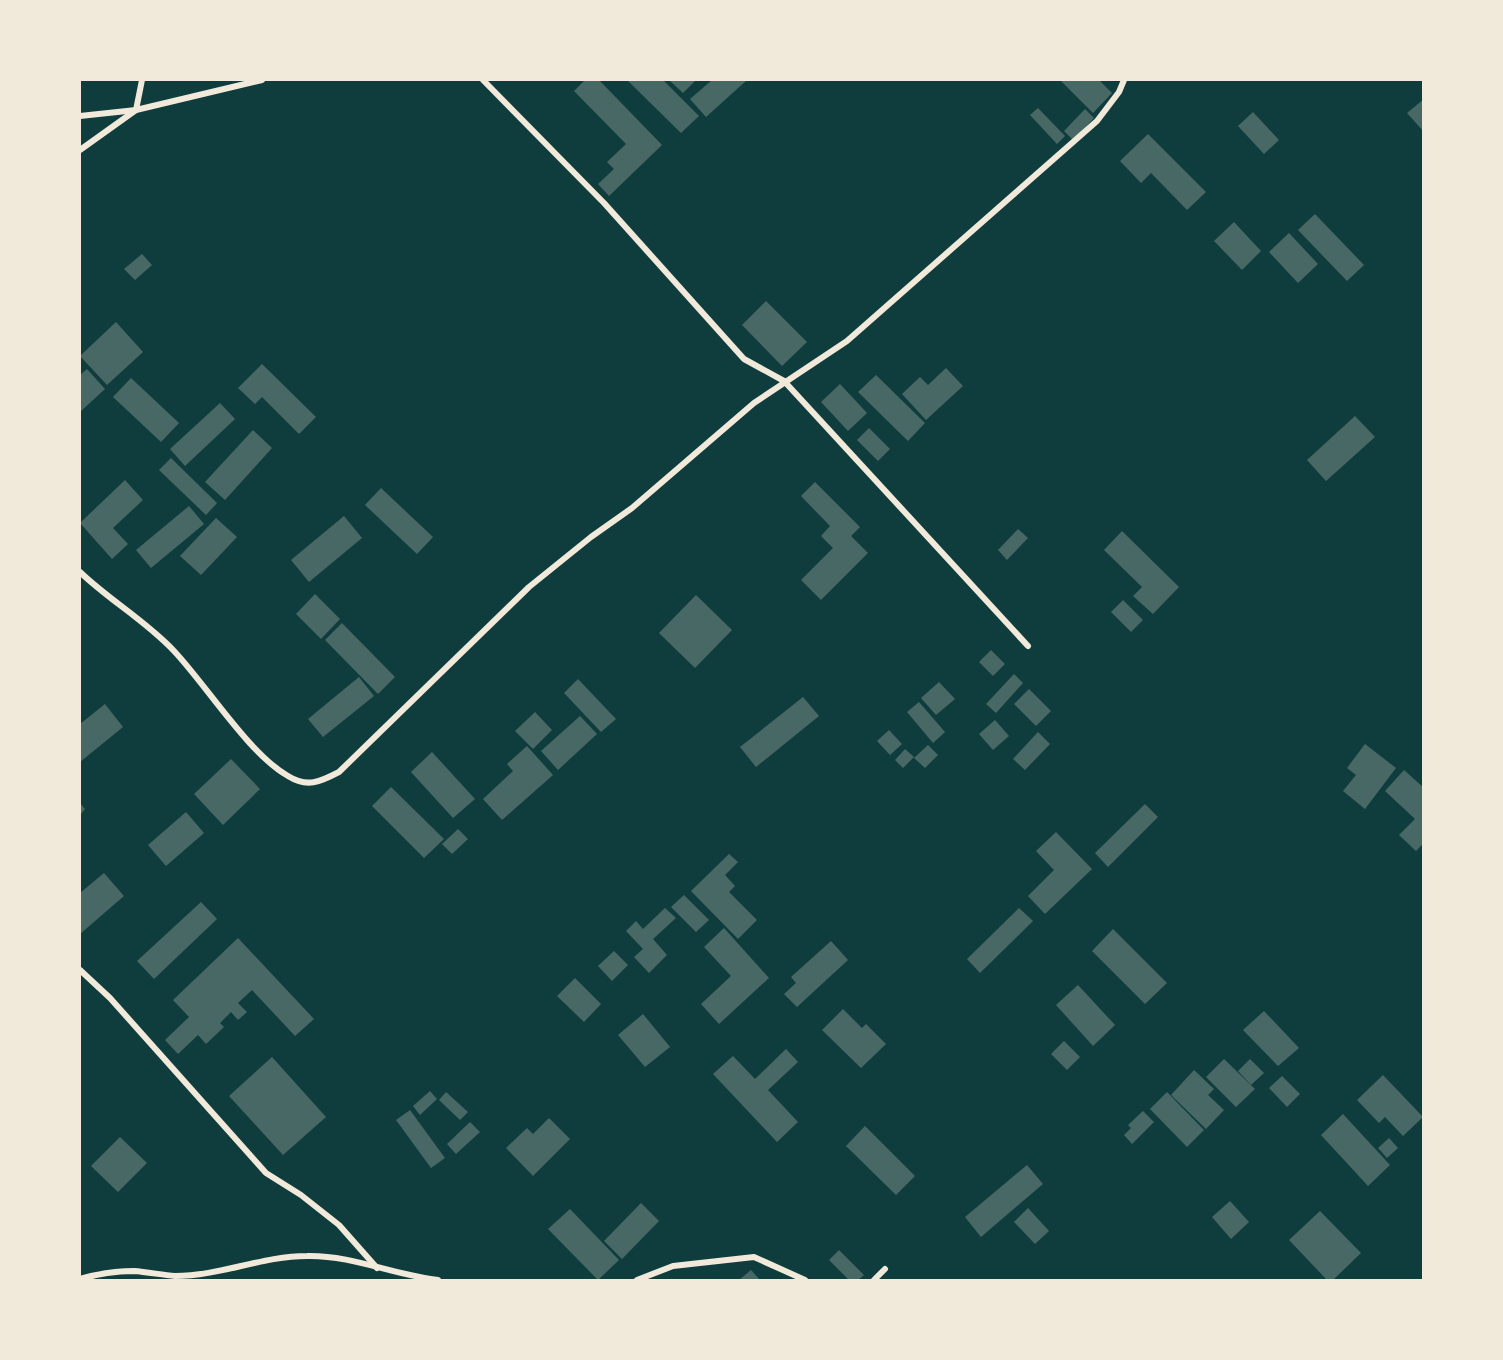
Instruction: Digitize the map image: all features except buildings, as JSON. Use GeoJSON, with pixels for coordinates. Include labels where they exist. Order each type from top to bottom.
{"type":"FeatureCollection","features":[{"type":"Feature","properties":{"kind":"street"},"geometry":{"type":"LineString","coordinates":[[80,150],[136,110],[142,80]]}},
{"type":"Feature","properties":{"kind":"street"},"geometry":{"type":"LineString","coordinates":[[80,116],[136,110],[262,80]]}},
{"type":"Feature","properties":{"kind":"street"},"geometry":{"type":"LineString","coordinates":[[483,80],[604,203],[744,358],[784,381],[1028,646]]}},
{"type":"Feature","properties":{"kind":"street"},"geometry":{"type":"LineString","coordinates":[[80,572],[174,650],[263,756],[287,776],[304,783],[319,783],[339,772],[528,587],[632,508],[754,403],[847,341],[1097,122],[1119,92],[1124,80]]}},
{"type":"Feature","properties":{"kind":"street"},"geometry":{"type":"LineString","coordinates":[[80,970],[110,998],[266,1173],[301,1195],[339,1225],[377,1268]]}},
{"type":"Feature","properties":{"kind":"street"},"geometry":{"type":"LineString","coordinates":[[80,1279],[133,1271],[176,1276],[289,1256],[310,1256],[352,1261],[416,1278],[438,1281]]}},
{"type":"Feature","properties":{"kind":"street"},"geometry":{"type":"LineString","coordinates":[[637,1281],[673,1266],[754,1257],[805,1281]]}},
{"type":"Feature","properties":{"kind":"street"},"geometry":{"type":"LineString","coordinates":[[874,1281],[885,1269]]}}]}
